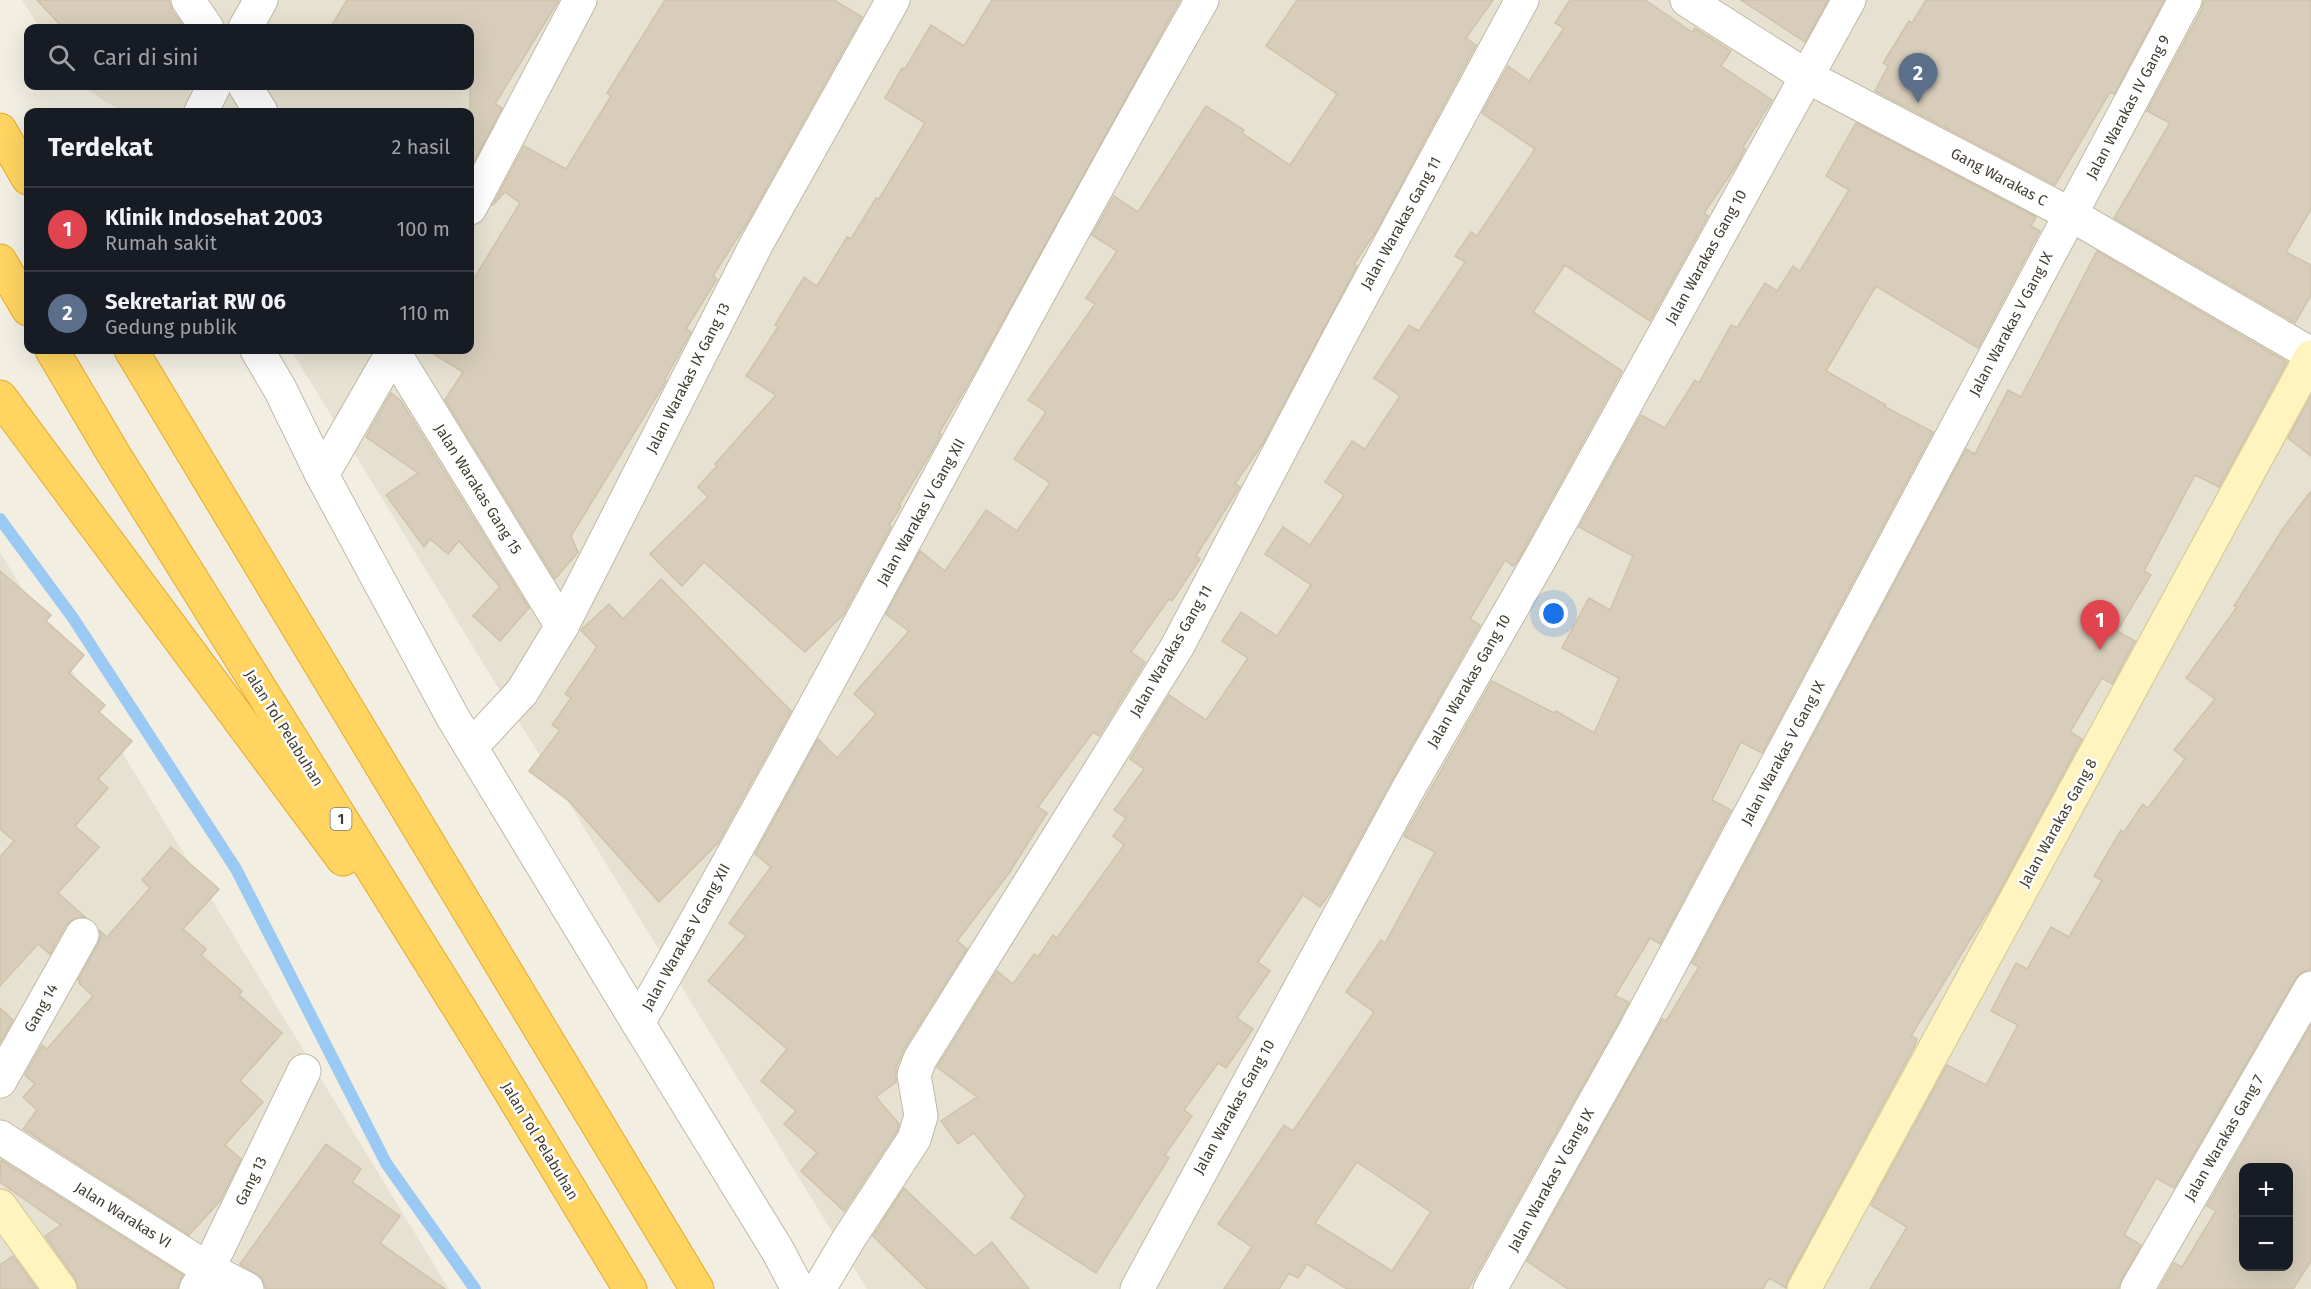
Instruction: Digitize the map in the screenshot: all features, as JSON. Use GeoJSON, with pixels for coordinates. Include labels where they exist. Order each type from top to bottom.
{"type":"FeatureCollection","features":[{"type":"Feature","properties":{"kind":"highway"},"geometry":{"type":"LineString","coordinates":[[0,130],[24,171]]}},
{"type":"Feature","properties":{"kind":"highway"},"geometry":{"type":"LineString","coordinates":[[0,261],[24,302]]}},
{"type":"Feature","properties":{"kind":"highway","name":"Jalan Tol Pelabuhan"},"geometry":{"type":"LineString","coordinates":[[54,354],[113,453],[486,1051],[630,1289]]}},
{"type":"Feature","properties":{"kind":"highway"},"geometry":{"type":"LineString","coordinates":[[132,354],[697,1289]]}},
{"type":"Feature","properties":{"kind":"highway"},"geometry":{"type":"LineString","coordinates":[[0,397],[486,1051]]}},
{"type":"Feature","properties":{"kind":"street"},"geometry":{"type":"LineString","coordinates":[[188,0],[204,24]]}},
{"type":"Feature","properties":{"kind":"street"},"geometry":{"type":"LineString","coordinates":[[247,24],[261,0]]}},
{"type":"Feature","properties":{"kind":"street"},"geometry":{"type":"LineString","coordinates":[[474,200],[580,0]]}},
{"type":"Feature","properties":{"kind":"street","name":"Jalan Warakas IX Gang 13"},"geometry":{"type":"LineString","coordinates":[[479,739],[516,699],[562,626],[757,243],[893,0]]}},
{"type":"Feature","properties":{"kind":"street","name":"Jalan Warakas V Gang XII"},"geometry":{"type":"LineString","coordinates":[[638,1023],[1202,0]]}},
{"type":"Feature","properties":{"kind":"street","name":"Jalan Warakas Gang 11"},"geometry":{"type":"LineString","coordinates":[[823,1281],[914,1139],[921,1116],[914,1075],[920,1059],[1177,647],[1339,338],[1522,0]]}},
{"type":"Feature","properties":{"kind":"street","name":"Gang Warakas C"},"geometry":{"type":"LineString","coordinates":[[1687,0],[1806,76],[2070,214],[2311,356]]}},
{"type":"Feature","properties":{"kind":"street","name":"Jalan Warakas Gang 10"},"geometry":{"type":"LineString","coordinates":[[1137,1289],[1401,802],[1849,0]]}},
{"type":"Feature","properties":{"kind":"street","name":"Jalan Warakas IV Gang 9"},"geometry":{"type":"LineString","coordinates":[[2070,214],[2185,0]]}},
{"type":"Feature","properties":{"kind":"street"},"geometry":{"type":"LineString","coordinates":[[203,108],[212,90]]}},
{"type":"Feature","properties":{"kind":"street"},"geometry":{"type":"LineString","coordinates":[[247,90],[259,108]]}},
{"type":"Feature","properties":{"kind":"street","name":"Jalan Warakas V Gang IX"},"geometry":{"type":"LineString","coordinates":[[1490,1289],[1634,1032],[2070,214]]}},
{"type":"Feature","properties":{"kind":"street"},"geometry":{"type":"LineString","coordinates":[[259,354],[280,389],[322,475],[479,739],[638,1023],[778,1251],[798,1289]]}},
{"type":"Feature","properties":{"kind":"street"},"geometry":{"type":"LineString","coordinates":[[322,475],[392,354]]}},
{"type":"Feature","properties":{"kind":"street","name":"Jalan Warakas Gang 15"},"geometry":{"type":"LineString","coordinates":[[396,354],[562,626]]}},
{"type":"Feature","properties":{"kind":"street","name":"Jalan Warakas Gang 8"},"geometry":{"type":"LineString","coordinates":[[1804,1289],[2311,356]]}},
{"type":"Feature","properties":{"kind":"street","name":"Gang 14"},"geometry":{"type":"LineString","coordinates":[[0,1081],[82,935]]}},
{"type":"Feature","properties":{"kind":"street","name":"Jalan Warakas Gang 7"},"geometry":{"type":"LineString","coordinates":[[2137,1289],[2311,988]]}},
{"type":"Feature","properties":{"kind":"street","name":"Gang 13"},"geometry":{"type":"LineString","coordinates":[[202,1279],[304,1071]]}},
{"type":"Feature","properties":{"kind":"street","name":"Jalan Warakas VI"},"geometry":{"type":"LineString","coordinates":[[0,1137],[202,1279],[248,1289]]}},
{"type":"Feature","properties":{"kind":"street"},"geometry":{"type":"LineString","coordinates":[[0,1206],[60,1289]]}},
{"type":"Feature","properties":{"kind":"shaded area"},"geometry":{"type":"Polygon","coordinates":[[[22,0],[2311,0],[2311,1289],[867,1289],[293,354],[474,354],[474,108],[116,108],[88,90],[474,90],[474,24],[37,24],[22,0]]]}},
{"type":"Feature","properties":{"kind":"shaded area"},"geometry":{"type":"Polygon","coordinates":[[[0,552],[449,1289],[0,1289],[0,552]]]}},
{"type":"Feature","properties":{"kind":"building"},"geometry":{"type":"Polygon","coordinates":[[[37,0],[169,0],[172,11],[182,24],[59,24],[37,0]]]}},
{"type":"Feature","properties":{"kind":"building"},"geometry":{"type":"Polygon","coordinates":[[[347,0],[559,0],[495,104],[502,108],[474,161],[474,108],[470,108],[470,90],[474,90],[474,24],[332,24],[347,0]]]}},
{"type":"Feature","properties":{"kind":"building"},"geometry":{"type":"Polygon","coordinates":[[[665,0],[834,0],[862,17],[748,221],[713,276],[717,279],[686,329],[691,332],[663,386],[571,536],[578,552],[555,579],[445,400],[463,372],[434,354],[474,354],[474,278],[520,203],[505,192],[492,206],[524,146],[566,169],[611,96],[607,93],[665,0]]]}},
{"type":"Feature","properties":{"kind":"building"},"geometry":{"type":"Polygon","coordinates":[[[992,0],[1180,0],[939,433],[941,434],[932,451],[899,505],[901,506],[889,525],[891,527],[843,615],[805,652],[704,562],[682,586],[650,554],[708,497],[698,487],[717,466],[715,464],[776,395],[746,376],[778,327],[775,325],[804,277],[817,286],[847,237],[851,239],[876,198],[879,199],[925,123],[885,98],[902,68],[905,69],[931,25],[964,46],[992,0]]]}},
{"type":"Feature","properties":{"kind":"building"},"geometry":{"type":"Polygon","coordinates":[[[1297,0],[1493,0],[1466,38],[1476,45],[1375,233],[1354,264],[1357,266],[1263,443],[1235,484],[1240,487],[1196,556],[1200,559],[1172,601],[1169,599],[1131,652],[1145,662],[1099,736],[1093,732],[1038,807],[1047,813],[1009,873],[957,941],[967,949],[904,1049],[896,1068],[896,1082],[876,1097],[899,1124],[897,1131],[844,1211],[801,1171],[817,1153],[784,1124],[796,1111],[761,1081],[787,1049],[708,981],[746,936],[729,923],[771,867],[755,854],[818,739],[837,758],[876,714],[854,694],[909,631],[886,614],[920,551],[945,571],[986,510],[1017,531],[1050,483],[1014,459],[1046,412],[1028,400],[1095,304],[1086,298],[1117,251],[1092,235],[1114,196],[1138,212],[1206,106],[1244,130],[1242,133],[1290,165],[1337,94],[1266,46],[1297,0]]]}},
{"type":"Feature","properties":{"kind":"building"},"geometry":{"type":"Polygon","coordinates":[[[1570,0],[1645,0],[1692,32],[1695,28],[1731,51],[1721,66],[1772,100],[1743,147],[1745,149],[1736,166],[1704,213],[1708,216],[1650,321],[1565,265],[1533,312],[1622,371],[1517,562],[1513,566],[1505,560],[1470,619],[1480,625],[1332,890],[1320,907],[1303,895],[1258,962],[1270,971],[1237,1018],[1253,1029],[1226,1068],[1218,1063],[1184,1110],[1192,1116],[1165,1155],[1169,1158],[1096,1273],[1011,1218],[1025,1196],[974,1133],[958,1144],[941,1121],[977,1097],[937,1067],[997,971],[1013,984],[1034,954],[1038,957],[1053,935],[1057,938],[1124,845],[1113,836],[1126,818],[1114,810],[1144,769],[1130,759],[1169,695],[1206,720],[1248,658],[1222,641],[1241,612],[1277,636],[1311,585],[1265,554],[1283,527],[1310,545],[1344,495],[1325,482],[1352,441],[1365,449],[1400,396],[1374,378],[1409,325],[1419,331],[1465,262],[1455,256],[1471,232],[1477,236],[1535,149],[1482,113],[1508,66],[1529,81],[1564,28],[1555,23],[1570,0]]]}},
{"type":"Feature","properties":{"kind":"building"},"geometry":{"type":"Polygon","coordinates":[[[1741,0],[1828,0],[1805,42],[1741,0]]]}},
{"type":"Feature","properties":{"kind":"building"},"geometry":{"type":"Polygon","coordinates":[[[1926,0],[2164,0],[2114,94],[2110,92],[2055,185],[1875,91],[1888,66],[1883,63],[1909,21],[1912,23],[1926,0]]]}},
{"type":"Feature","properties":{"kind":"building"},"geometry":{"type":"Polygon","coordinates":[[[2204,0],[2311,0],[2311,209],[2286,252],[2311,265],[2311,295],[2295,323],[2114,218],[2170,123],[2147,111],[2202,9],[2204,0]]]}},
{"type":"Feature","properties":{"kind":"building"},"geometry":{"type":"Polygon","coordinates":[[[1856,123],[2036,217],[2031,226],[2040,231],[1978,348],[1876,286],[1826,371],[1886,405],[1885,407],[1933,432],[1762,753],[1741,742],[1712,800],[1731,810],[1660,944],[1650,938],[1615,996],[1629,1002],[1468,1289],[1347,1289],[1307,1264],[1298,1278],[1289,1273],[1279,1289],[1224,1289],[1252,1247],[1218,1224],[1284,1125],[1293,1131],[1374,1012],[1346,992],[1381,940],[1385,943],[1435,852],[1404,836],[1492,681],[1554,713],[1556,711],[1594,733],[1619,678],[1562,648],[1589,598],[1610,610],[1633,556],[1579,527],[1641,415],[1665,428],[1695,380],[1699,383],[1731,325],[1737,328],[1765,283],[1777,291],[1793,266],[1800,271],[1849,190],[1826,176],[1856,123]],[[1357,1162],[1315,1223],[1392,1271],[1431,1212],[1357,1162]]]}},
{"type":"Feature","properties":{"kind":"building"},"geometry":{"type":"Polygon","coordinates":[[[2097,251],[2287,362],[2219,487],[2195,475],[2144,571],[2151,575],[2117,631],[2135,641],[2112,684],[2102,678],[2070,732],[2082,739],[1994,901],[1911,1036],[1917,1039],[1914,1047],[1788,1280],[1786,1288],[1769,1278],[1763,1289],[1568,1289],[1527,1261],[1662,1019],[1666,1021],[1699,967],[1692,963],[1966,449],[1975,454],[2008,390],[2021,397],[2097,251]]]}},
{"type":"Feature","properties":{"kind":"building"},"geometry":{"type":"Polygon","coordinates":[[[391,393],[401,401],[529,608],[500,641],[473,616],[500,587],[459,541],[448,554],[430,539],[424,547],[386,495],[418,473],[366,437],[391,393]]]}},
{"type":"Feature","properties":{"kind":"building"},"geometry":{"type":"Polygon","coordinates":[[[2311,396],[2311,456],[2288,438],[2311,396]]]}},
{"type":"Feature","properties":{"kind":"building"},"geometry":{"type":"Polygon","coordinates":[[[2311,491],[2311,969],[2302,972],[2295,979],[2174,1188],[2156,1178],[2124,1235],[2141,1245],[2118,1289],[1870,1289],[1907,1227],[1871,1205],[1947,1065],[1986,1085],[2018,1025],[1991,1011],[2016,963],[2027,969],[2051,927],[2069,937],[2102,880],[2094,876],[2121,830],[2124,832],[2143,804],[2148,808],[2185,759],[2174,750],[2215,699],[2186,678],[2237,607],[2234,606],[2284,527],[2311,491]]]}},
{"type":"Feature","properties":{"kind":"building"},"geometry":{"type":"Polygon","coordinates":[[[0,571],[51,615],[46,621],[84,655],[69,673],[105,705],[99,712],[132,741],[98,779],[108,788],[75,826],[99,847],[58,893],[85,917],[73,919],[66,925],[50,954],[38,944],[0,986],[0,857],[14,841],[0,829],[0,571]]]}},
{"type":"Feature","properties":{"kind":"building"},"geometry":{"type":"Polygon","coordinates":[[[661,579],[791,711],[718,843],[659,902],[569,801],[529,771],[560,730],[552,725],[571,698],[565,694],[597,647],[581,630],[609,604],[623,619],[661,579]]]}},
{"type":"Feature","properties":{"kind":"building"},"geometry":{"type":"Polygon","coordinates":[[[171,847],[219,889],[183,929],[206,949],[201,955],[242,991],[239,995],[282,1033],[240,1081],[263,1102],[225,1145],[241,1159],[220,1201],[189,1235],[23,1129],[37,1110],[23,1097],[35,1084],[25,1075],[42,1045],[47,1049],[93,996],[78,980],[98,944],[101,935],[99,930],[107,937],[150,888],[142,880],[171,847]]]}},
{"type":"Feature","properties":{"kind":"building"},"geometry":{"type":"Polygon","coordinates":[[[0,1008],[13,1020],[0,1043],[0,1008]]]}},
{"type":"Feature","properties":{"kind":"building"},"geometry":{"type":"Polygon","coordinates":[[[2311,1025],[2311,1261],[2293,1289],[2159,1289],[2174,1263],[2182,1267],[2216,1211],[2207,1206],[2311,1025]]]}},
{"type":"Feature","properties":{"kind":"building"},"geometry":{"type":"Polygon","coordinates":[[[326,1144],[361,1169],[352,1182],[400,1216],[380,1243],[445,1289],[266,1289],[262,1278],[240,1264],[326,1144]]]}},
{"type":"Feature","properties":{"kind":"building"},"geometry":{"type":"Polygon","coordinates":[[[1,1160],[183,1275],[177,1289],[78,1289],[75,1278],[45,1236],[61,1225],[0,1182],[1,1160]]]}},
{"type":"Feature","properties":{"kind":"building"},"geometry":{"type":"Polygon","coordinates":[[[904,1188],[975,1256],[992,1242],[1029,1289],[927,1289],[873,1236],[904,1188]]]}},
{"type":"Feature","properties":{"kind":"building"},"geometry":{"type":"Polygon","coordinates":[[[13,1256],[37,1289],[0,1289],[0,1265],[13,1256]]]}},
{"type":"Feature","properties":{"kind":"waterway"},"geometry":{"type":"LineString","coordinates":[[0,519],[73,618],[236,869],[386,1163],[475,1289]]}},
{"type":"Feature","properties":{"kind":"place","name":"Sekretariat RW 06"},"geometry":{"type":"Point","coordinates":[1918,103]}},
{"type":"Feature","properties":{"kind":"place","name":"Klinik Indosehat 2003"},"geometry":{"type":"Point","coordinates":[2100,650]}}]}
